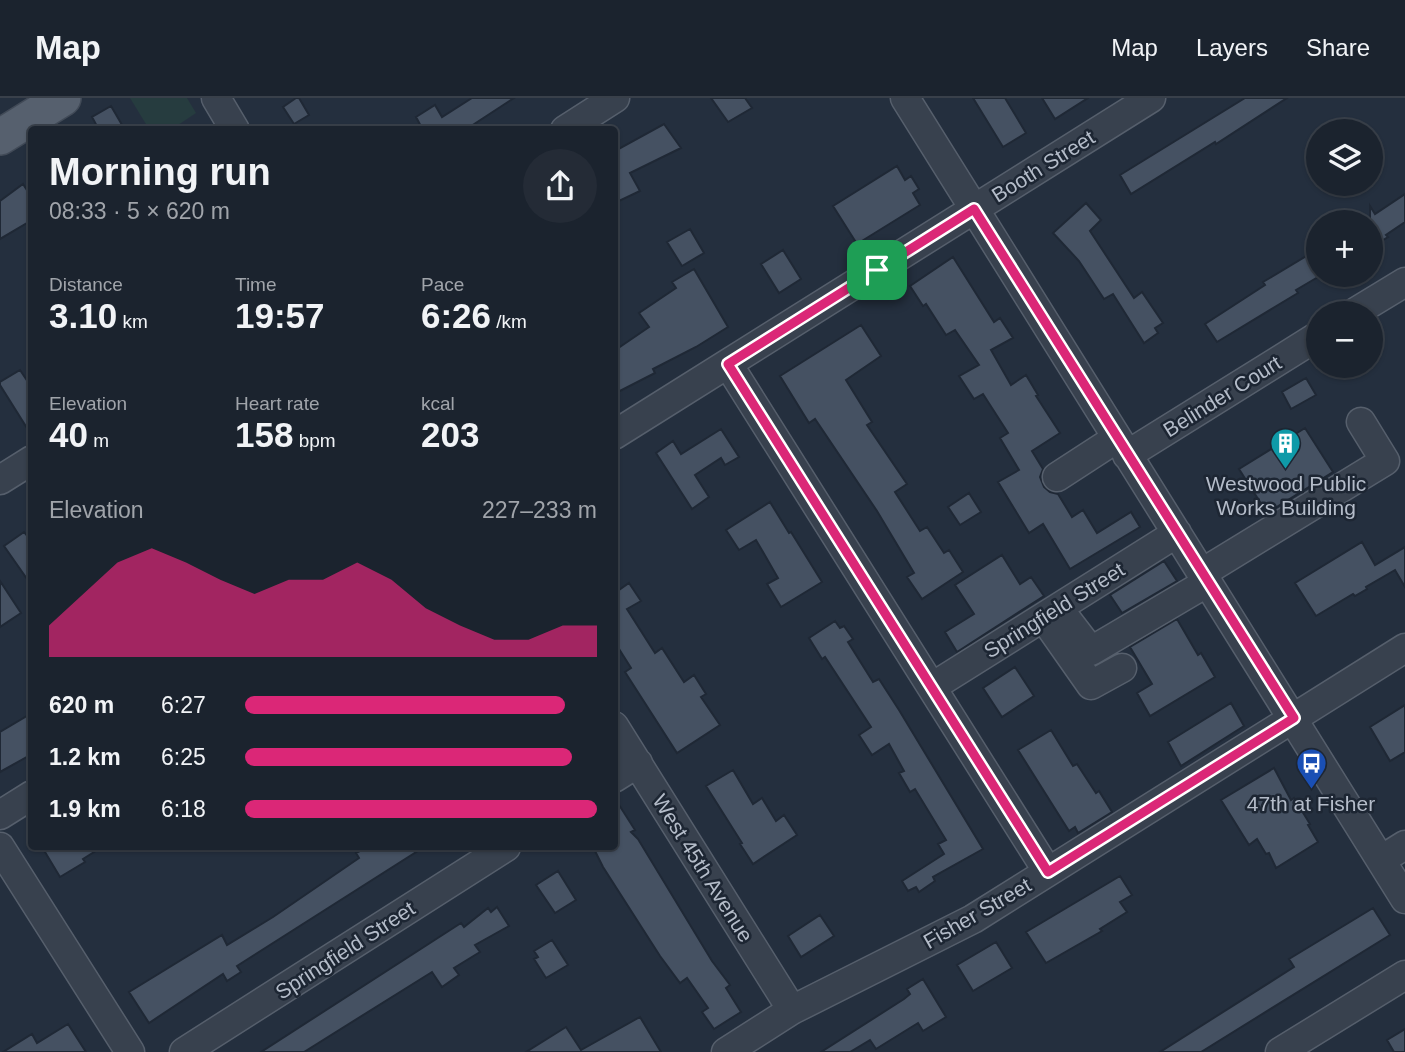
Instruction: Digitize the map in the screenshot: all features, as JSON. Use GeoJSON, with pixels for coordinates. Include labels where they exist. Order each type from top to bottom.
{"type":"FeatureCollection","features":[{"type":"Feature","properties":{"kind":"main road"},"geometry":{"type":"LineString","coordinates":[[0,137],[61,98]]}},
{"type":"Feature","properties":{"kind":"street"},"geometry":{"type":"LineString","coordinates":[[216,98],[233,126]]}},
{"type":"Feature","properties":{"kind":"street"},"geometry":{"type":"LineString","coordinates":[[571,126],[615,98]]}},
{"type":"Feature","properties":{"kind":"street"},"geometry":{"type":"LineString","coordinates":[[905,98],[1381,860],[1403,891]]}},
{"type":"Feature","properties":{"kind":"street","name":"Booth Street"},"geometry":{"type":"LineString","coordinates":[[618,433],[1151,98]]}},
{"type":"Feature","properties":{"kind":"street"},"geometry":{"type":"LineString","coordinates":[[1374,301],[1405,282]]}},
{"type":"Feature","properties":{"kind":"street","name":"Belinder Court"},"geometry":{"type":"LineString","coordinates":[[1056,477],[1122,447],[1306,343]]}},
{"type":"Feature","properties":{"kind":"street"},"geometry":{"type":"LineString","coordinates":[[728,364],[1048,872]]}},
{"type":"Feature","properties":{"kind":"street"},"geometry":{"type":"LineString","coordinates":[[1051,612],[1091,651],[1385,461],[1361,422]]}},
{"type":"Feature","properties":{"kind":"street"},"geometry":{"type":"LineString","coordinates":[[0,480],[28,462]]}},
{"type":"Feature","properties":{"kind":"street","name":"Springfield Street"},"geometry":{"type":"LineString","coordinates":[[932,687],[1177,533]]}},
{"type":"Feature","properties":{"kind":"street"},"geometry":{"type":"LineString","coordinates":[[1051,612],[1091,685],[1122,668]]}},
{"type":"Feature","properties":{"kind":"street","name":"Fisher Street"},"geometry":{"type":"LineString","coordinates":[[726,1052],[792,1010],[973,919],[1405,648]]}},
{"type":"Feature","properties":{"kind":"street","name":"West 45th Avenue"},"geometry":{"type":"LineString","coordinates":[[618,741],[626,770],[792,1010]]}},
{"type":"Feature","properties":{"kind":"street"},"geometry":{"type":"LineString","coordinates":[[0,815],[28,798]]}},
{"type":"Feature","properties":{"kind":"street"},"geometry":{"type":"LineString","coordinates":[[1381,860],[1405,845]]}},
{"type":"Feature","properties":{"kind":"street"},"geometry":{"type":"LineString","coordinates":[[0,847],[130,1052]]}},
{"type":"Feature","properties":{"kind":"street","name":"Springfield Street"},"geometry":{"type":"LineString","coordinates":[[184,1052],[501,850]]}},
{"type":"Feature","properties":{"kind":"street"},"geometry":{"type":"LineString","coordinates":[[1280,1052],[1405,975]]}},
{"type":"Feature","properties":{"kind":"green space"},"geometry":{"type":"Polygon","coordinates":[[[130,98],[187,98],[196,113],[176,126],[147,126],[130,98]]]}},
{"type":"Feature","properties":{"kind":"building"},"geometry":{"type":"Polygon","coordinates":[[[299,98],[309,115],[294,124],[283,107],[299,98]]]}},
{"type":"Feature","properties":{"kind":"building"},"geometry":{"type":"Polygon","coordinates":[[[472,98],[514,98],[471,126],[421,126],[416,117],[435,105],[442,117],[472,98]]]}},
{"type":"Feature","properties":{"kind":"building"},"geometry":{"type":"Polygon","coordinates":[[[711,98],[745,98],[752,108],[728,122],[711,98]]]}},
{"type":"Feature","properties":{"kind":"building"},"geometry":{"type":"Polygon","coordinates":[[[973,98],[1005,98],[1026,133],[1003,147],[973,98]]]}},
{"type":"Feature","properties":{"kind":"building"},"geometry":{"type":"Polygon","coordinates":[[[1042,98],[1088,98],[1055,119],[1042,98]]]}},
{"type":"Feature","properties":{"kind":"building"},"geometry":{"type":"Polygon","coordinates":[[[1245,98],[1287,98],[1131,194],[1120,175],[1245,98]]]}},
{"type":"Feature","properties":{"kind":"building"},"geometry":{"type":"Polygon","coordinates":[[[111,106],[123,126],[97,126],[92,117],[111,106]]]}},
{"type":"Feature","properties":{"kind":"building"},"geometry":{"type":"Polygon","coordinates":[[[664,124],[681,148],[630,173],[640,191],[619,201],[618,149],[664,124]]]}},
{"type":"Feature","properties":{"kind":"building"},"geometry":{"type":"Polygon","coordinates":[[[897,166],[905,180],[911,176],[919,189],[913,193],[920,205],[857,244],[833,206],[897,166]]]}},
{"type":"Feature","properties":{"kind":"building"},"geometry":{"type":"Polygon","coordinates":[[[23,184],[28,192],[28,222],[0,239],[0,201],[23,184]]]}},
{"type":"Feature","properties":{"kind":"building"},"geometry":{"type":"Polygon","coordinates":[[[1405,194],[1405,222],[1383,240],[1383,210],[1405,194]]]}},
{"type":"Feature","properties":{"kind":"building"},"geometry":{"type":"Polygon","coordinates":[[[1086,203],[1101,220],[1090,231],[1134,298],[1142,292],[1163,323],[1155,328],[1158,333],[1144,343],[1113,294],[1104,299],[1079,261],[1053,233],[1086,203]]]}},
{"type":"Feature","properties":{"kind":"building"},"geometry":{"type":"Polygon","coordinates":[[[690,229],[704,253],[682,266],[667,242],[690,229]]]}},
{"type":"Feature","properties":{"kind":"building"},"geometry":{"type":"Polygon","coordinates":[[[783,250],[801,279],[779,293],[761,264],[783,250]]]}},
{"type":"Feature","properties":{"kind":"building"},"geometry":{"type":"Polygon","coordinates":[[[1306,256],[1306,284],[1296,290],[1298,293],[1217,342],[1205,324],[1265,285],[1263,282],[1306,256]]]}},
{"type":"Feature","properties":{"kind":"building"},"geometry":{"type":"Polygon","coordinates":[[[953,257],[994,322],[1000,318],[1013,338],[991,350],[1011,385],[1026,375],[1060,433],[1032,451],[1043,469],[1040,477],[1044,487],[1058,494],[1072,517],[1083,510],[1097,533],[1131,512],[1140,527],[1070,569],[1043,524],[1029,533],[998,482],[1019,470],[1000,438],[1008,433],[983,394],[974,399],[959,376],[979,365],[955,330],[946,335],[926,304],[923,306],[910,286],[953,257]]]}},
{"type":"Feature","properties":{"kind":"building"},"geometry":{"type":"Polygon","coordinates":[[[694,269],[728,327],[653,369],[655,373],[618,392],[618,348],[649,327],[639,313],[676,288],[672,282],[694,269]]]}},
{"type":"Feature","properties":{"kind":"building"},"geometry":{"type":"Polygon","coordinates":[[[861,325],[881,356],[846,380],[872,422],[867,425],[907,484],[895,492],[920,531],[927,527],[944,553],[949,550],[963,572],[922,599],[907,577],[914,573],[877,511],[815,419],[809,423],[780,376],[861,325]]]}},
{"type":"Feature","properties":{"kind":"building"},"geometry":{"type":"Polygon","coordinates":[[[20,370],[28,382],[28,430],[0,385],[0,382],[20,370]]]}},
{"type":"Feature","properties":{"kind":"building"},"geometry":{"type":"Polygon","coordinates":[[[1306,378],[1316,395],[1291,409],[1282,392],[1306,378]]]}},
{"type":"Feature","properties":{"kind":"building","name":"Westwood Public Works Building"},"geometry":{"type":"Polygon","coordinates":[[[1305,428],[1333,472],[1267,513],[1239,469],[1305,428]]]}},
{"type":"Feature","properties":{"kind":"building"},"geometry":{"type":"Polygon","coordinates":[[[721,429],[739,457],[725,465],[721,458],[695,475],[709,497],[692,509],[656,453],[673,441],[681,454],[721,429]]]}},
{"type":"Feature","properties":{"kind":"building"},"geometry":{"type":"Polygon","coordinates":[[[969,493],[981,512],[960,525],[948,507],[969,493]]]}},
{"type":"Feature","properties":{"kind":"building"},"geometry":{"type":"Polygon","coordinates":[[[770,502],[822,582],[781,607],[767,584],[778,578],[756,540],[739,550],[726,530],[770,502]]]}},
{"type":"Feature","properties":{"kind":"building"},"geometry":{"type":"Polygon","coordinates":[[[24,532],[28,537],[28,580],[4,546],[24,532]]]}},
{"type":"Feature","properties":{"kind":"building"},"geometry":{"type":"Polygon","coordinates":[[[1362,542],[1375,565],[1405,547],[1405,587],[1395,570],[1355,596],[1353,594],[1316,616],[1295,583],[1362,542]]]}},
{"type":"Feature","properties":{"kind":"building"},"geometry":{"type":"Polygon","coordinates":[[[1002,555],[1020,584],[1031,577],[1044,596],[957,652],[945,632],[974,614],[955,585],[1002,555]]]}},
{"type":"Feature","properties":{"kind":"building"},"geometry":{"type":"Polygon","coordinates":[[[1164,561],[1177,581],[1122,613],[1110,595],[1164,561]]]}},
{"type":"Feature","properties":{"kind":"building"},"geometry":{"type":"Polygon","coordinates":[[[0,581],[21,613],[0,627],[0,581]]]}},
{"type":"Feature","properties":{"kind":"building"},"geometry":{"type":"Polygon","coordinates":[[[629,583],[641,601],[627,609],[655,653],[662,648],[684,682],[694,675],[706,694],[701,697],[720,725],[677,753],[625,672],[631,668],[618,647],[618,591],[629,583]]]}},
{"type":"Feature","properties":{"kind":"building"},"geometry":{"type":"Polygon","coordinates":[[[1177,619],[1198,655],[1201,653],[1215,677],[1150,716],[1137,693],[1152,684],[1130,647],[1177,619]]]}},
{"type":"Feature","properties":{"kind":"building"},"geometry":{"type":"Polygon","coordinates":[[[835,621],[840,628],[844,626],[853,639],[848,642],[873,682],[879,679],[983,849],[933,877],[935,881],[919,892],[916,887],[908,891],[902,881],[944,854],[938,844],[946,840],[915,789],[910,792],[899,773],[904,771],[889,744],[872,755],[859,735],[871,727],[825,657],[822,659],[809,638],[835,621]]]}},
{"type":"Feature","properties":{"kind":"building"},"geometry":{"type":"Polygon","coordinates":[[[1015,667],[1034,696],[1002,717],[983,688],[1015,667]]]}},
{"type":"Feature","properties":{"kind":"building"},"geometry":{"type":"Polygon","coordinates":[[[1231,703],[1244,726],[1181,766],[1168,742],[1231,703]]]}},
{"type":"Feature","properties":{"kind":"building"},"geometry":{"type":"Polygon","coordinates":[[[1405,705],[1405,752],[1390,761],[1370,727],[1405,705]]]}},
{"type":"Feature","properties":{"kind":"building"},"geometry":{"type":"Polygon","coordinates":[[[28,715],[28,756],[0,772],[0,732],[28,715]]]}},
{"type":"Feature","properties":{"kind":"building"},"geometry":{"type":"Polygon","coordinates":[[[1051,730],[1073,766],[1077,764],[1112,812],[1078,833],[1075,827],[1069,831],[1018,750],[1051,730]]]}},
{"type":"Feature","properties":{"kind":"building"},"geometry":{"type":"Polygon","coordinates":[[[1274,768],[1291,800],[1294,798],[1310,824],[1308,825],[1318,842],[1276,868],[1269,853],[1266,854],[1257,839],[1249,845],[1221,800],[1274,768]]]}},
{"type":"Feature","properties":{"kind":"building"},"geometry":{"type":"Polygon","coordinates":[[[733,770],[753,804],[762,798],[776,821],[784,815],[797,835],[753,864],[706,786],[733,770]]]}},
{"type":"Feature","properties":{"kind":"building"},"geometry":{"type":"Polygon","coordinates":[[[618,803],[635,830],[631,832],[730,985],[726,988],[741,1012],[714,1029],[702,1012],[708,1008],[687,978],[680,983],[594,850],[618,850],[618,803]]]}},
{"type":"Feature","properties":{"kind":"building"},"geometry":{"type":"Polygon","coordinates":[[[44,850],[97,850],[83,859],[85,862],[60,877],[44,850]]]}},
{"type":"Feature","properties":{"kind":"building"},"geometry":{"type":"Polygon","coordinates":[[[362,850],[419,850],[237,966],[241,972],[227,981],[223,974],[149,1023],[129,992],[222,935],[227,945],[273,917],[359,858],[356,853],[362,850]]]}},
{"type":"Feature","properties":{"kind":"building"},"geometry":{"type":"Polygon","coordinates":[[[558,871],[576,900],[555,913],[536,885],[558,871]]]}},
{"type":"Feature","properties":{"kind":"building"},"geometry":{"type":"Polygon","coordinates":[[[1120,876],[1132,895],[1120,902],[1127,912],[1100,929],[1102,931],[1046,963],[1026,932],[1120,876]]]}},
{"type":"Feature","properties":{"kind":"building"},"geometry":{"type":"Polygon","coordinates":[[[497,907],[509,926],[475,945],[480,952],[454,968],[459,975],[442,987],[432,972],[304,1052],[261,1052],[461,923],[464,927],[488,908],[491,912],[497,907]]]}},
{"type":"Feature","properties":{"kind":"building"},"geometry":{"type":"Polygon","coordinates":[[[1373,908],[1390,935],[1201,1052],[1160,1052],[1294,967],[1289,959],[1373,908]]]}},
{"type":"Feature","properties":{"kind":"building"},"geometry":{"type":"Polygon","coordinates":[[[820,915],[834,936],[801,957],[788,936],[820,915]]]}},
{"type":"Feature","properties":{"kind":"building"},"geometry":{"type":"Polygon","coordinates":[[[552,940],[568,965],[546,978],[534,959],[538,957],[534,951],[552,940]]]}},
{"type":"Feature","properties":{"kind":"building"},"geometry":{"type":"Polygon","coordinates":[[[996,942],[1012,968],[973,991],[957,965],[996,942]]]}},
{"type":"Feature","properties":{"kind":"building"},"geometry":{"type":"Polygon","coordinates":[[[923,979],[946,1017],[923,1031],[918,1023],[876,1049],[870,1040],[850,1052],[821,1052],[904,999],[910,994],[907,989],[923,979]]]}},
{"type":"Feature","properties":{"kind":"building"},"geometry":{"type":"Polygon","coordinates":[[[640,1017],[661,1052],[526,1052],[566,1027],[581,1050],[640,1017]]]}},
{"type":"Feature","properties":{"kind":"building"},"geometry":{"type":"Polygon","coordinates":[[[68,1024],[86,1052],[3,1052],[32,1034],[37,1043],[68,1024]]]}},
{"type":"Feature","properties":{"kind":"building"},"geometry":{"type":"Polygon","coordinates":[[[1405,1029],[1405,1052],[1394,1052],[1387,1040],[1405,1029]]]}},
{"type":"Feature","properties":{"kind":"place","name":"Westwood Public Works Building"},"geometry":{"type":"Point","coordinates":[1286,470]}},
{"type":"Feature","properties":{"kind":"place","name":"47th at Fisher"},"geometry":{"type":"Point","coordinates":[1311,790]}},
{"type":"Feature","properties":{"kind":"route"},"geometry":{"type":"LineString","coordinates":[[974,209],[1294,718],[1048,872],[728,364],[877,270],[974,209]]}}]}
